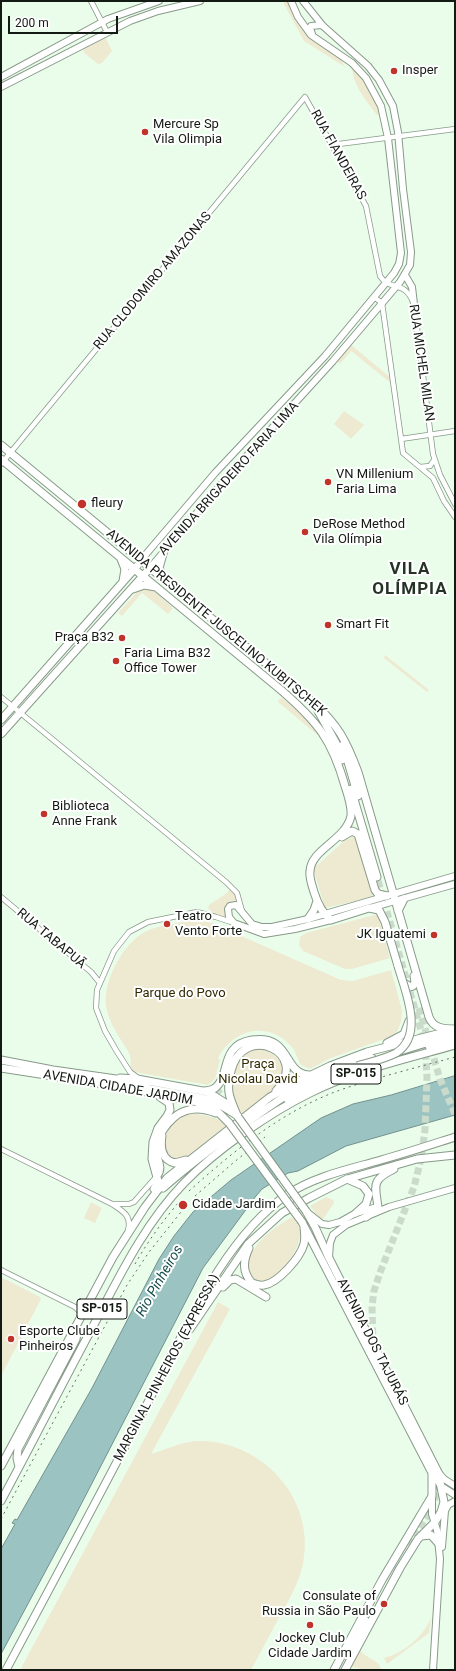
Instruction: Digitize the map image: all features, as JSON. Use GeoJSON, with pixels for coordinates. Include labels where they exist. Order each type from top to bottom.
{"type":"FeatureCollection","features":[{"type":"Feature","properties":{"kind":"highway","name":"AVENIDA PRESIDENTE JUSCELINO KUBITSCHEK"},"geometry":{"type":"LineString","coordinates":[[1,445],[313,702],[330,718],[344,738],[352,756],[390,898],[398,911],[431,1022],[438,1027],[455,1030]]}},
{"type":"Feature","properties":{"kind":"highway","name":"AVENIDA PRESIDENTE JUSCELINO KUBITSCHEK"},"geometry":{"type":"LineString","coordinates":[[2,462],[134,568],[304,709],[320,730],[335,755],[348,794],[351,814],[346,827],[334,841]]}},
{"type":"Feature","properties":{"kind":"highway"},"geometry":{"type":"LineString","coordinates":[[162,554],[159,568],[167,581]]}},
{"type":"Feature","properties":{"kind":"highway"},"geometry":{"type":"LineString","coordinates":[[118,555],[125,569],[122,583]]}},
{"type":"Feature","properties":{"kind":"highway","name":"AVENIDA BRIGADEIRO FARIA LIMA"},"geometry":{"type":"LineString","coordinates":[[1,720],[141,560]]}},
{"type":"Feature","properties":{"kind":"highway","name":"AVENIDA BRIGADEIRO FARIA LIMA"},"geometry":{"type":"LineString","coordinates":[[1,734],[150,568]]}},
{"type":"Feature","properties":{"kind":"highway"},"geometry":{"type":"LineString","coordinates":[[130,591],[144,585],[157,587]]}},
{"type":"Feature","properties":{"kind":"highway"},"geometry":{"type":"LineString","coordinates":[[95,629],[89,628],[89,623],[102,609],[102,605]]}},
{"type":"Feature","properties":{"kind":"highway"},"geometry":{"type":"LineString","coordinates":[[78,632],[88,637]]}},
{"type":"Feature","properties":{"kind":"highway"},"geometry":{"type":"LineString","coordinates":[[313,702],[339,750],[379,876],[343,745],[330,718]]}},
{"type":"Feature","properties":{"kind":"highway"},"geometry":{"type":"LineString","coordinates":[[304,709],[320,722],[332,735]]}},
{"type":"Feature","properties":{"kind":"highway"},"geometry":{"type":"LineString","coordinates":[[116,1078],[203,1093],[213,1089],[220,1083],[226,1062],[235,1049],[249,1040],[262,1040],[279,1046],[284,1050],[297,1072],[311,1078],[314,1082],[393,1054],[402,1048],[409,1037],[412,1024],[398,966],[381,912],[378,909],[369,908],[331,920],[325,914],[317,901],[310,875],[311,866],[320,853],[334,841],[350,832],[356,832],[359,836],[375,890],[378,894],[390,898]]}},
{"type":"Feature","properties":{"kind":"highway"},"geometry":{"type":"LineString","coordinates":[[398,911],[404,899]]}},
{"type":"Feature","properties":{"kind":"highway"},"geometry":{"type":"LineString","coordinates":[[308,919],[314,910],[317,901]]}},
{"type":"Feature","properties":{"kind":"highway"},"geometry":{"type":"LineString","coordinates":[[270,1097],[347,1059],[397,1039],[406,1031],[410,1015],[406,984],[402,967],[395,957]]}},
{"type":"Feature","properties":{"kind":"highway"},"geometry":{"type":"LineString","coordinates":[[406,984],[411,987],[414,984],[413,963]]}},
{"type":"Feature","properties":{"kind":"highway"},"geometry":{"type":"LineString","coordinates":[[367,1052],[455,1030]]}},
{"type":"Feature","properties":{"kind":"highway"},"geometry":{"type":"LineString","coordinates":[[156,1194],[233,1132],[311,1078],[342,1067],[455,1034]]}},
{"type":"Feature","properties":{"kind":"highway"},"geometry":{"type":"LineString","coordinates":[[221,1089],[228,1065],[235,1053],[248,1043],[262,1040]]}},
{"type":"Feature","properties":{"kind":"highway"},"geometry":{"type":"LineString","coordinates":[[401,1051],[455,1041]]}},
{"type":"Feature","properties":{"kind":"highway"},"geometry":{"type":"LineString","coordinates":[[145,1207],[167,1178],[270,1097],[281,1086],[286,1077],[287,1068],[277,1050],[272,1047],[254,1045],[240,1053],[232,1065],[228,1092],[230,1101],[238,1117]]}},
{"type":"Feature","properties":{"kind":"highway","name":"SP-015"},"geometry":{"type":"LineString","coordinates":[[1,1500],[133,1253],[172,1196],[198,1169],[286,1106],[328,1084],[378,1067],[455,1045]]}},
{"type":"Feature","properties":{"kind":"highway","name":"AVENIDA CIDADE JARDIM"},"geometry":{"type":"LineString","coordinates":[[1,1060],[56,1072],[116,1078],[151,1089],[206,1099],[222,1106],[238,1117]]}},
{"type":"Feature","properties":{"kind":"highway"},"geometry":{"type":"LineString","coordinates":[[1,1063],[56,1072],[198,1102]]}},
{"type":"Feature","properties":{"kind":"highway"},"geometry":{"type":"LineString","coordinates":[[264,1121],[270,1113],[296,1095],[356,1066]]}},
{"type":"Feature","properties":{"kind":"highway","name":"AVENIDA CIDADE JARDIM"},"geometry":{"type":"LineString","coordinates":[[1,1068],[117,1086],[198,1102],[215,1108],[227,1120],[303,1223]]}},
{"type":"Feature","properties":{"kind":"highway","name":"AVENIDA CIDADE JARDIM"},"geometry":{"type":"LineString","coordinates":[[116,1078],[125,1077],[145,1080],[212,1094],[223,1100],[238,1117]]}},
{"type":"Feature","properties":{"kind":"highway"},"geometry":{"type":"LineString","coordinates":[[2,1461],[76,1328],[113,1257],[145,1207],[157,1185],[157,1176],[152,1159],[153,1142],[158,1128],[167,1116],[170,1107],[166,1101],[155,1094]]}},
{"type":"Feature","properties":{"kind":"highway"},"geometry":{"type":"LineString","coordinates":[[157,1176],[161,1169],[156,1150],[156,1143],[163,1129],[177,1114],[188,1110],[205,1110],[227,1120]]}},
{"type":"Feature","properties":{"kind":"highway","name":"AVENIDA DOS TAJURÁS"},"geometry":{"type":"LineString","coordinates":[[238,1117],[306,1211],[315,1227],[435,1473]]}},
{"type":"Feature","properties":{"kind":"highway"},"geometry":{"type":"LineString","coordinates":[[163,1129],[161,1144],[163,1154],[166,1157],[175,1163],[192,1157]]}},
{"type":"Feature","properties":{"kind":"highway","name":"MARGINAL PINHEIROS (EXPRESSA)"},"geometry":{"type":"LineString","coordinates":[[6,1670],[147,1405],[177,1344],[230,1254],[254,1223],[278,1201],[319,1178],[455,1139]]}},
{"type":"Feature","properties":{"kind":"highway"},"geometry":{"type":"LineString","coordinates":[[208,1304],[242,1252],[253,1239],[282,1213],[347,1179],[426,1157],[455,1155]]}},
{"type":"Feature","properties":{"kind":"highway"},"geometry":{"type":"LineString","coordinates":[[366,1217],[378,1207],[375,1188],[376,1181],[386,1173],[406,1162]]}},
{"type":"Feature","properties":{"kind":"highway"},"geometry":{"type":"LineString","coordinates":[[347,1179],[363,1186],[369,1194],[366,1204],[356,1214]]}},
{"type":"Feature","properties":{"kind":"highway"},"geometry":{"type":"LineString","coordinates":[[252,1283],[263,1285],[269,1284],[279,1278],[296,1260],[304,1245],[303,1223]]}},
{"type":"Feature","properties":{"kind":"highway","name":"AVENIDA DOS TAJURÁS"},"geometry":{"type":"LineString","coordinates":[[303,1223],[435,1473]]}},
{"type":"Feature","properties":{"kind":"highway"},"geometry":{"type":"LineString","coordinates":[[177,1344],[208,1304],[228,1282],[234,1279],[238,1280],[266,1297],[246,1275],[244,1263],[253,1239]]}},
{"type":"Feature","properties":{"kind":"highway"},"geometry":{"type":"LineString","coordinates":[[19,1467],[17,1458],[18,1450],[76,1339],[76,1328]]}},
{"type":"Feature","properties":{"kind":"highway"},"geometry":{"type":"LineString","coordinates":[[344,1670],[382,1598],[420,1538],[441,1512],[444,1502],[440,1484],[435,1473]]}},
{"type":"Feature","properties":{"kind":"highway"},"geometry":{"type":"LineString","coordinates":[[336,1667],[382,1580],[417,1524],[432,1496],[435,1473]]}},
{"type":"Feature","properties":{"kind":"highway"},"geometry":{"type":"LineString","coordinates":[[417,1524],[422,1520],[425,1522],[420,1538]]}},
{"type":"Feature","properties":{"kind":"highway"},"geometry":{"type":"LineString","coordinates":[[420,1538],[432,1536],[439,1544]]}},
{"type":"Feature","properties":{"kind":"highway"},"geometry":{"type":"LineString","coordinates":[[344,1670],[352,1646],[378,1595],[408,1545]]}},
{"type":"Feature","properties":{"kind":"highway"},"geometry":{"type":"LineString","coordinates":[[336,1667],[352,1646]]}},
{"type":"Feature","properties":{"kind":"main road"},"geometry":{"type":"LineString","coordinates":[[1,77],[102,22],[159,1]]}},
{"type":"Feature","properties":{"kind":"main road"},"geometry":{"type":"LineString","coordinates":[[1,87],[130,21],[150,13],[200,1]]}},
{"type":"Feature","properties":{"kind":"main road"},"geometry":{"type":"LineString","coordinates":[[291,1],[296,14],[303,25],[314,37],[352,63],[366,78],[381,106],[388,138]]}},
{"type":"Feature","properties":{"kind":"main road","name":"AVENIDA BRIGADEIRO FARIA LIMA"},"geometry":{"type":"LineString","coordinates":[[150,568],[224,481],[308,390],[405,275],[410,265],[411,252],[398,136],[392,106],[379,80],[368,66],[322,25],[303,1]]}},
{"type":"Feature","properties":{"kind":"main road"},"geometry":{"type":"LineString","coordinates":[[296,14],[304,19],[312,13]]}},
{"type":"Feature","properties":{"kind":"main road"},"geometry":{"type":"LineString","coordinates":[[314,37],[310,30],[311,26],[322,25]]}},
{"type":"Feature","properties":{"kind":"main road","name":"AVENIDA BRIGADEIRO FARIA LIMA"},"geometry":{"type":"LineString","coordinates":[[141,560],[236,450],[312,370],[374,297],[398,266],[401,253],[388,138]]}},
{"type":"Feature","properties":{"kind":"main road"},"geometry":{"type":"LineString","coordinates":[[405,275],[412,287],[414,304]]}},
{"type":"Feature","properties":{"kind":"main road"},"geometry":{"type":"LineString","coordinates":[[270,431],[276,419],[274,411]]}},
{"type":"Feature","properties":{"kind":"main road"},"geometry":{"type":"LineString","coordinates":[[184,509],[192,519]]}},
{"type":"Feature","properties":{"kind":"main road"},"geometry":{"type":"LineString","coordinates":[[331,920],[295,930],[269,934],[258,933],[234,924],[228,914],[228,907],[236,905],[248,921],[262,928],[272,927],[390,898],[455,876]]}},
{"type":"Feature","properties":{"kind":"main road"},"geometry":{"type":"LineString","coordinates":[[369,908],[390,898],[404,899],[455,884]]}},
{"type":"Feature","properties":{"kind":"main road"},"geometry":{"type":"LineString","coordinates":[[329,1258],[330,1243],[335,1232],[346,1225],[389,1207],[455,1188]]}},
{"type":"Feature","properties":{"kind":"main road"},"geometry":{"type":"LineString","coordinates":[[306,1211],[322,1224],[329,1225],[378,1207],[389,1207]]}},
{"type":"Feature","properties":{"kind":"main road"},"geometry":{"type":"LineString","coordinates":[[435,1473],[455,1486],[451,1488],[454,1494]]}},
{"type":"Feature","properties":{"kind":"main road"},"geometry":{"type":"LineString","coordinates":[[440,1484],[454,1494]]}},
{"type":"Feature","properties":{"kind":"main road"},"geometry":{"type":"LineString","coordinates":[[432,1496],[432,1509],[439,1544],[440,1559]]}},
{"type":"Feature","properties":{"kind":"main road"},"geometry":{"type":"LineString","coordinates":[[445,1511],[448,1505],[455,1501]]}},
{"type":"Feature","properties":{"kind":"main road"},"geometry":{"type":"LineString","coordinates":[[433,1670],[440,1559],[445,1511],[444,1502]]}},
{"type":"Feature","properties":{"kind":"street"},"geometry":{"type":"LineString","coordinates":[[92,1],[107,32]]}},
{"type":"Feature","properties":{"kind":"street","name":"RUA FIANDEIRAS"},"geometry":{"type":"LineString","coordinates":[[305,97],[366,206],[379,274],[385,283]]}},
{"type":"Feature","properties":{"kind":"street","name":"RUA CLODOMIRO AMAZONAS"},"geometry":{"type":"LineString","coordinates":[[2,462],[305,97]]}},
{"type":"Feature","properties":{"kind":"street"},"geometry":{"type":"LineString","coordinates":[[331,145],[455,129]]}},
{"type":"Feature","properties":{"kind":"street","name":"RUA MICHEL MILAN"},"geometry":{"type":"LineString","coordinates":[[385,283],[407,291],[414,304],[434,460],[445,487],[455,504]]}},
{"type":"Feature","properties":{"kind":"street"},"geometry":{"type":"LineString","coordinates":[[374,297],[382,303],[403,453],[433,478],[446,504],[455,517]]}},
{"type":"Feature","properties":{"kind":"street"},"geometry":{"type":"LineString","coordinates":[[401,439],[455,431]]}},
{"type":"Feature","properties":{"kind":"street"},"geometry":{"type":"LineString","coordinates":[[420,466],[430,466],[434,460]]}},
{"type":"Feature","properties":{"kind":"street"},"geometry":{"type":"LineString","coordinates":[[1,697],[226,882],[237,893],[242,911]]}},
{"type":"Feature","properties":{"kind":"street","name":"RUA TABAPUÃ"},"geometry":{"type":"LineString","coordinates":[[1,897],[91,972],[100,983]]}},
{"type":"Feature","properties":{"kind":"street"},"geometry":{"type":"LineString","coordinates":[[145,1080],[136,1077],[130,1072],[105,1031],[98,1016],[95,1001],[97,990],[114,952],[121,940],[129,932],[142,925],[196,912],[216,917],[234,924]]}},
{"type":"Feature","properties":{"kind":"street"},"geometry":{"type":"LineString","coordinates":[[1,1149],[112,1204],[125,1213],[129,1218],[126,1236]]}},
{"type":"Feature","properties":{"kind":"street"},"geometry":{"type":"LineString","coordinates":[[112,1204],[124,1205],[134,1202],[157,1176]]}},
{"type":"Feature","properties":{"kind":"street"},"geometry":{"type":"LineString","coordinates":[[1,1270],[76,1307],[82,1314]]}},
{"type":"Feature","properties":{"kind":"street"},"geometry":{"type":"LineString","coordinates":[[76,1307],[87,1306]]}},
{"type":"Feature","properties":{"kind":"green space"},"geometry":{"type":"Polygon","coordinates":[[[284,1],[288,1],[296,18],[341,59],[345,67],[304,41],[284,4],[284,1]]]}},
{"type":"Feature","properties":{"kind":"green space"},"geometry":{"type":"Polygon","coordinates":[[[106,38],[112,51],[102,63],[98,64],[84,53],[83,48],[106,38]]]}},
{"type":"Feature","properties":{"kind":"green space"},"geometry":{"type":"Polygon","coordinates":[[[352,66],[373,92],[382,113],[377,115],[364,98],[354,79],[352,66]]]}},
{"type":"Feature","properties":{"kind":"green space"},"geometry":{"type":"Polygon","coordinates":[[[350,344],[391,378],[392,384],[351,351],[340,364],[336,361],[350,344]]]}},
{"type":"Feature","properties":{"kind":"green space"},"geometry":{"type":"Polygon","coordinates":[[[344,411],[364,425],[351,439],[334,424],[344,411]]]}},
{"type":"Feature","properties":{"kind":"green space"},"geometry":{"type":"Polygon","coordinates":[[[151,588],[173,608],[168,614],[142,593],[122,616],[118,613],[138,591],[151,588]]]}},
{"type":"Feature","properties":{"kind":"green space"},"geometry":{"type":"Polygon","coordinates":[[[385,655],[429,690],[427,692],[384,658],[385,655]]]}},
{"type":"Feature","properties":{"kind":"green space"},"geometry":{"type":"Polygon","coordinates":[[[282,698],[308,721],[321,738],[278,702],[279,699],[282,698]]]}},
{"type":"Feature","properties":{"kind":"green space"},"geometry":{"type":"Polygon","coordinates":[[[355,836],[373,897],[325,908],[313,869],[344,841],[355,836]]]}},
{"type":"Feature","properties":{"kind":"green space"},"geometry":{"type":"Polygon","coordinates":[[[230,888],[234,892],[239,902],[229,904],[229,920],[214,914],[208,908],[209,905],[227,893],[230,888]]]}},
{"type":"Feature","properties":{"kind":"green space"},"geometry":{"type":"Polygon","coordinates":[[[378,914],[390,958],[352,969],[345,969],[303,951],[299,945],[300,937],[306,933],[378,914]]]}},
{"type":"Feature","properties":{"kind":"green space","name":"Parque do Povo"},"geometry":{"type":"Polygon","coordinates":[[[195,919],[212,923],[341,980],[353,981],[391,970],[402,1010],[401,1022],[397,1032],[390,1037],[331,1058],[310,1069],[301,1065],[293,1048],[282,1038],[272,1033],[252,1031],[232,1040],[224,1048],[218,1058],[220,1060],[215,1079],[208,1085],[134,1072],[131,1067],[129,1054],[109,1018],[106,995],[111,974],[123,953],[137,937],[157,927],[195,919]]]}},
{"type":"Feature","properties":{"kind":"green space","name":"Praça Nicolau David"},"geometry":{"type":"Polygon","coordinates":[[[261,1049],[271,1053],[281,1063],[282,1073],[280,1084],[272,1093],[243,1115],[235,1104],[232,1096],[231,1084],[233,1072],[238,1061],[246,1052],[261,1049]]]}},
{"type":"Feature","properties":{"kind":"green space"},"geometry":{"type":"Polygon","coordinates":[[[193,1113],[215,1118],[226,1126],[184,1159],[175,1161],[167,1156],[165,1147],[166,1133],[178,1119],[193,1113]]]}},
{"type":"Feature","properties":{"kind":"green space"},"geometry":{"type":"Polygon","coordinates":[[[326,1197],[333,1200],[334,1203],[323,1219],[320,1219],[310,1206],[326,1197]]]}},
{"type":"Feature","properties":{"kind":"green space"},"geometry":{"type":"Polygon","coordinates":[[[91,1202],[102,1208],[95,1223],[84,1218],[91,1202]]]}},
{"type":"Feature","properties":{"kind":"green space"},"geometry":{"type":"Polygon","coordinates":[[[292,1217],[297,1223],[300,1234],[299,1242],[295,1250],[285,1266],[267,1283],[253,1281],[245,1268],[252,1252],[263,1238],[277,1226],[292,1217]]]}},
{"type":"Feature","properties":{"kind":"green space","name":"Esporte Clube Pinheiros"},"geometry":{"type":"Polygon","coordinates":[[[1,1277],[40,1297],[41,1299],[1,1376],[1,1277]]]}},
{"type":"Feature","properties":{"kind":"green space"},"geometry":{"type":"Polygon","coordinates":[[[218,1302],[230,1309],[151,1454],[194,1441],[224,1444],[245,1452],[264,1463],[280,1479],[293,1497],[301,1518],[305,1540],[303,1564],[296,1585],[287,1604],[251,1670],[20,1670],[218,1302]]]}},
{"type":"Feature","properties":{"kind":"green space"},"geometry":{"type":"Polygon","coordinates":[[[431,1618],[429,1633],[387,1664],[384,1658],[406,1648],[418,1638],[431,1618]]]}},
{"type":"Feature","properties":{"kind":"green space"},"geometry":{"type":"Polygon","coordinates":[[[360,1650],[366,1656],[379,1664],[381,1670],[364,1670],[350,1667],[360,1650]]]}},
{"type":"Feature","properties":{"kind":"water","name":"Rio Pinheiros"},"geometry":{"type":"Polygon","coordinates":[[[455,1076],[455,1115],[346,1146],[298,1171],[288,1173],[262,1189],[256,1196],[203,1268],[73,1520],[1,1654],[1,1549],[15,1524],[12,1523],[15,1519],[17,1520],[92,1388],[159,1259],[174,1236],[193,1212],[231,1180],[321,1118],[353,1104],[391,1095],[455,1076]]]}},
{"type":"Feature","properties":{"kind":"tunnel"},"geometry":{"type":"LineString","coordinates":[[373,1345],[372,1306],[374,1291],[414,1187],[421,1159],[425,1130],[427,1077],[425,1044],[377,877]]}},
{"type":"Feature","properties":{"kind":"tunnel"},"geometry":{"type":"LineString","coordinates":[[419,1008],[440,1079],[455,1114]]}},
{"type":"Feature","properties":{"kind":"tunnel"},"geometry":{"type":"LineString","coordinates":[[207,1095],[215,1093],[221,1089]]}},
{"type":"Feature","properties":{"kind":"tunnel"},"geometry":{"type":"LineString","coordinates":[[408,1545],[432,1507],[439,1480]]}},
{"type":"Feature","properties":{"kind":"tunnel"},"geometry":{"type":"LineString","coordinates":[[443,1484],[455,1491]]}},
{"type":"Feature","properties":{"kind":"railway"},"geometry":{"type":"LineString","coordinates":[[189,1191],[225,1160],[263,1131],[282,1118],[324,1096],[346,1088],[455,1057]]}},
{"type":"Feature","properties":{"kind":"railway"},"geometry":{"type":"LineString","coordinates":[[195,1196],[265,1137]]}},
{"type":"Feature","properties":{"kind":"railway"},"geometry":{"type":"LineString","coordinates":[[135,1264],[145,1247],[179,1202]]}},
{"type":"Feature","properties":{"kind":"railway"},"geometry":{"type":"LineString","coordinates":[[1,1519],[127,1285],[149,1252],[185,1207]]}},
{"type":"Feature","properties":{"kind":"place","name":"Insper"},"geometry":{"type":"Point","coordinates":[394,71]}},
{"type":"Feature","properties":{"kind":"place","name":"Mercure Sp Vila Olimpia"},"geometry":{"type":"Point","coordinates":[145,132]}},
{"type":"Feature","properties":{"kind":"place","name":"VN Millenium Faria Lima"},"geometry":{"type":"Point","coordinates":[328,482]}},
{"type":"Feature","properties":{"kind":"place","name":"fleury"},"geometry":{"type":"Point","coordinates":[82,504]}},
{"type":"Feature","properties":{"kind":"place","name":"DeRose Method Vila Olímpia"},"geometry":{"type":"Point","coordinates":[305,532]}},
{"type":"Feature","properties":{"kind":"place","name":"Smart Fit"},"geometry":{"type":"Point","coordinates":[328,625]}},
{"type":"Feature","properties":{"kind":"place","name":"Praça B32"},"geometry":{"type":"Point","coordinates":[122,638]}},
{"type":"Feature","properties":{"kind":"place","name":"Faria Lima B32 Office Tower"},"geometry":{"type":"Point","coordinates":[116,661]}},
{"type":"Feature","properties":{"kind":"place","name":"Biblioteca Anne Frank"},"geometry":{"type":"Point","coordinates":[44,814]}},
{"type":"Feature","properties":{"kind":"place","name":"Teatro Vento Forte"},"geometry":{"type":"Point","coordinates":[167,924]}},
{"type":"Feature","properties":{"kind":"place","name":"JK Iguatemi"},"geometry":{"type":"Point","coordinates":[434,935]}},
{"type":"Feature","properties":{"kind":"place","name":"Cidade Jardim"},"geometry":{"type":"Point","coordinates":[183,1205]}},
{"type":"Feature","properties":{"kind":"place","name":"Esporte Clube Pinheiros"},"geometry":{"type":"Point","coordinates":[11,1339]}},
{"type":"Feature","properties":{"kind":"place","name":"Consulate of Russia in São Paulo"},"geometry":{"type":"Point","coordinates":[384,1604]}},
{"type":"Feature","properties":{"kind":"place","name":"Jockey Club Cidade Jardim"},"geometry":{"type":"Point","coordinates":[310,1625]}},
{"type":"Feature","properties":{"kind":"district","name":"VILA OLÍMPIA"},"geometry":{"type":"Point","coordinates":[410,580]}}]}
